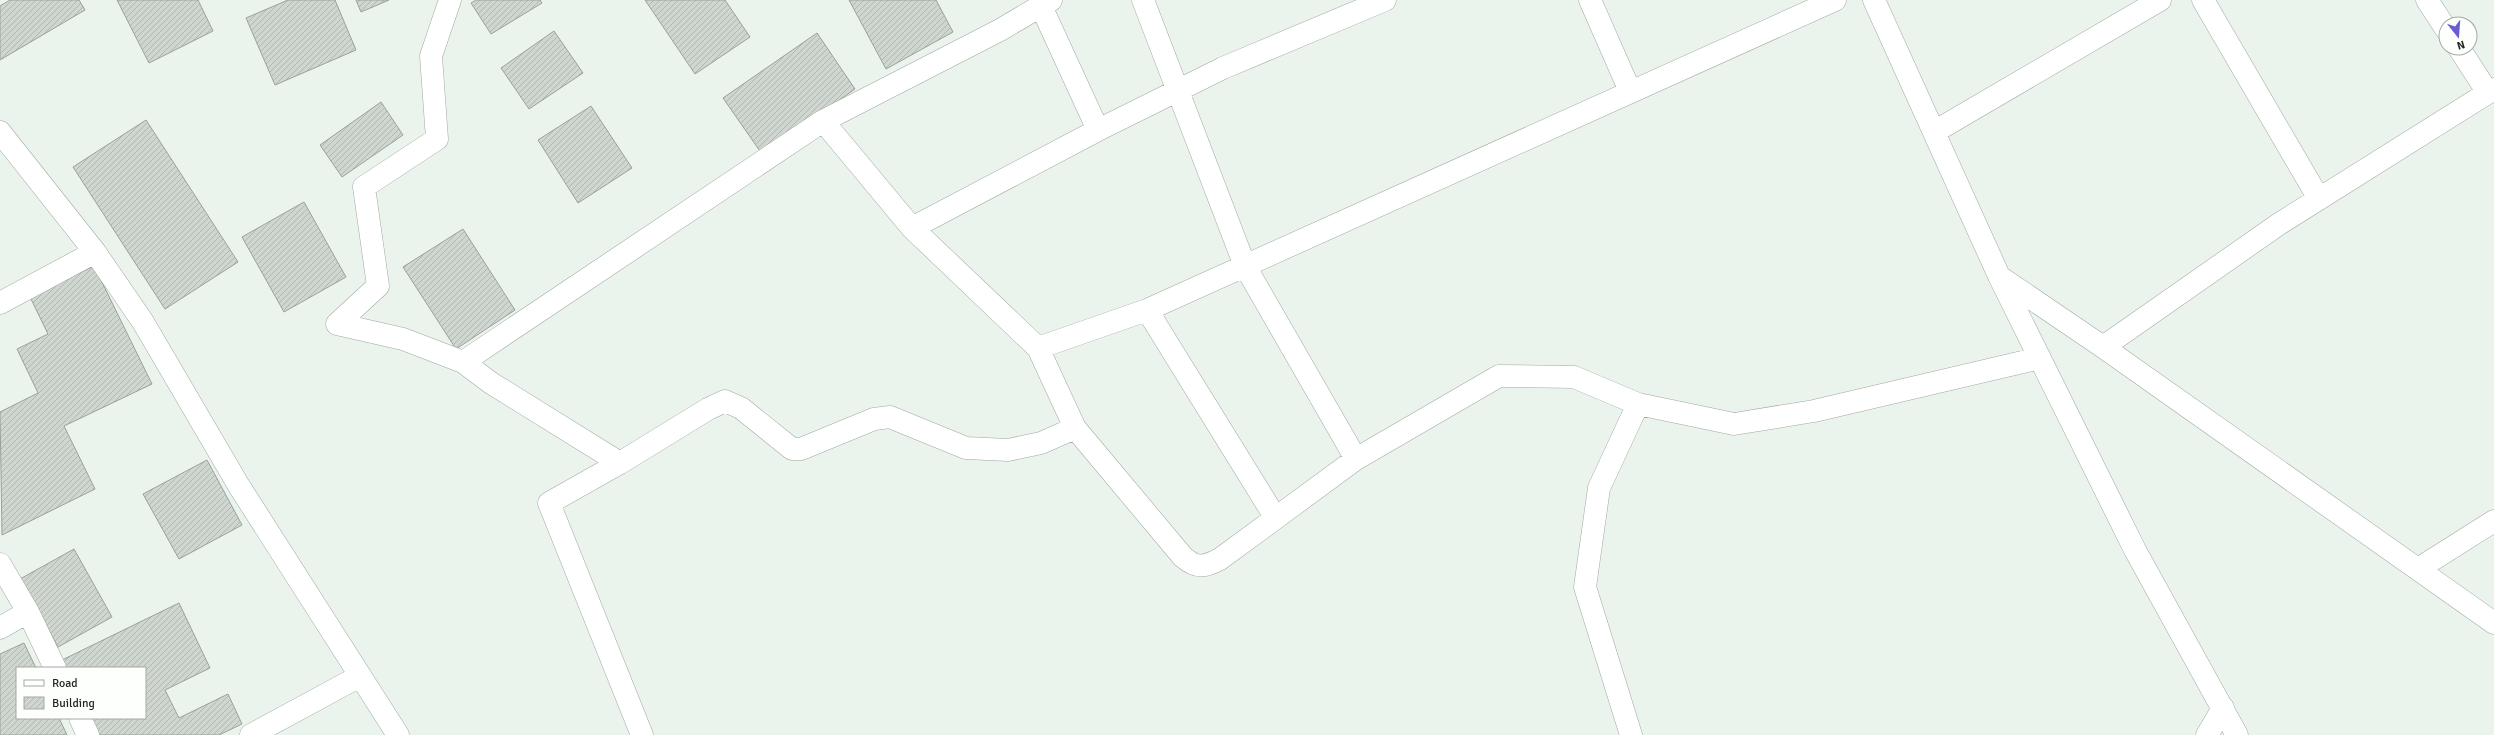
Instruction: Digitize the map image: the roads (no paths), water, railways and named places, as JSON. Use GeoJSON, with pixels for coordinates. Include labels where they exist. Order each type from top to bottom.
{"type":"FeatureCollection","features":[{"type":"Feature","properties":{"kind":"street"},"geometry":{"type":"LineString","coordinates":[[450,0],[431,56],[437,139],[364,187],[378,286],[337,324],[403,339],[463,362],[491,384],[620,463]]}},
{"type":"Feature","properties":{"kind":"street"},"geometry":{"type":"LineString","coordinates":[[1143,0],[1245,266],[1356,459]]}},
{"type":"Feature","properties":{"kind":"street"},"geometry":{"type":"LineString","coordinates":[[912,228],[1098,130],[1223,68],[1385,0]]}},
{"type":"Feature","properties":{"kind":"street"},"geometry":{"type":"LineString","coordinates":[[1590,0],[1630,91]]}},
{"type":"Feature","properties":{"kind":"street"},"geometry":{"type":"LineString","coordinates":[[1038,348],[1147,310],[1630,91],[1835,0]]}},
{"type":"Feature","properties":{"kind":"street"},"geometry":{"type":"LineString","coordinates":[[1874,0],[1999,276],[2135,550],[2237,735]]}},
{"type":"Feature","properties":{"kind":"street"},"geometry":{"type":"LineString","coordinates":[[1934,132],[2160,0]]}},
{"type":"Feature","properties":{"kind":"street"},"geometry":{"type":"LineString","coordinates":[[2203,0],[2319,199]]}},
{"type":"Feature","properties":{"kind":"street"},"geometry":{"type":"LineString","coordinates":[[2427,0],[2438,17]]}},
{"type":"Feature","properties":{"kind":"street"},"geometry":{"type":"LineString","coordinates":[[463,362],[823,121],[1000,30],[1046,3],[1098,130]]}},
{"type":"Feature","properties":{"kind":"street"},"geometry":{"type":"LineString","coordinates":[[2103,347],[2319,199],[2491,91],[2465,56]]}},
{"type":"Feature","properties":{"kind":"street"},"geometry":{"type":"LineString","coordinates":[[823,121],[912,228],[1038,348],[1075,428],[1178,552],[1193,565],[1205,567],[1220,559],[1275,517],[1356,459],[1498,376],[1574,377],[1638,404],[1734,424],[1814,411],[2040,358]]}},
{"type":"Feature","properties":{"kind":"street"},"geometry":{"type":"LineString","coordinates":[[0,132],[95,252],[142,322],[239,486],[398,735]]}},
{"type":"Feature","properties":{"kind":"street"},"geometry":{"type":"LineString","coordinates":[[0,303],[95,252]]}},
{"type":"Feature","properties":{"kind":"street"},"geometry":{"type":"LineString","coordinates":[[1999,276],[2103,347],[2494,622]]}},
{"type":"Feature","properties":{"kind":"street"},"geometry":{"type":"LineString","coordinates":[[1147,310],[1275,517]]}},
{"type":"Feature","properties":{"kind":"street"},"geometry":{"type":"LineString","coordinates":[[642,735],[550,503],[620,463],[708,409],[725,401],[734,403],[786,445],[796,449],[808,447],[874,419],[890,417],[966,448],[1008,450],[1041,442],[1075,428]]}},
{"type":"Feature","properties":{"kind":"street"},"geometry":{"type":"LineString","coordinates":[[1631,735],[1585,588],[1599,488],[1638,404]]}},
{"type":"Feature","properties":{"kind":"street"},"geometry":{"type":"LineString","coordinates":[[2418,569],[2494,522]]}},
{"type":"Feature","properties":{"kind":"street"},"geometry":{"type":"LineString","coordinates":[[0,564],[28,612],[56,667]]}},
{"type":"Feature","properties":{"kind":"street"},"geometry":{"type":"LineString","coordinates":[[0,628],[28,612]]}},
{"type":"Feature","properties":{"kind":"street"},"geometry":{"type":"LineString","coordinates":[[251,735],[360,676]]}},
{"type":"Feature","properties":{"kind":"street"},"geometry":{"type":"LineString","coordinates":[[2207,735],[2223,708]]}},
{"type":"Feature","properties":{"kind":"street"},"geometry":{"type":"LineString","coordinates":[[80,719],[88,735]]}}]}
